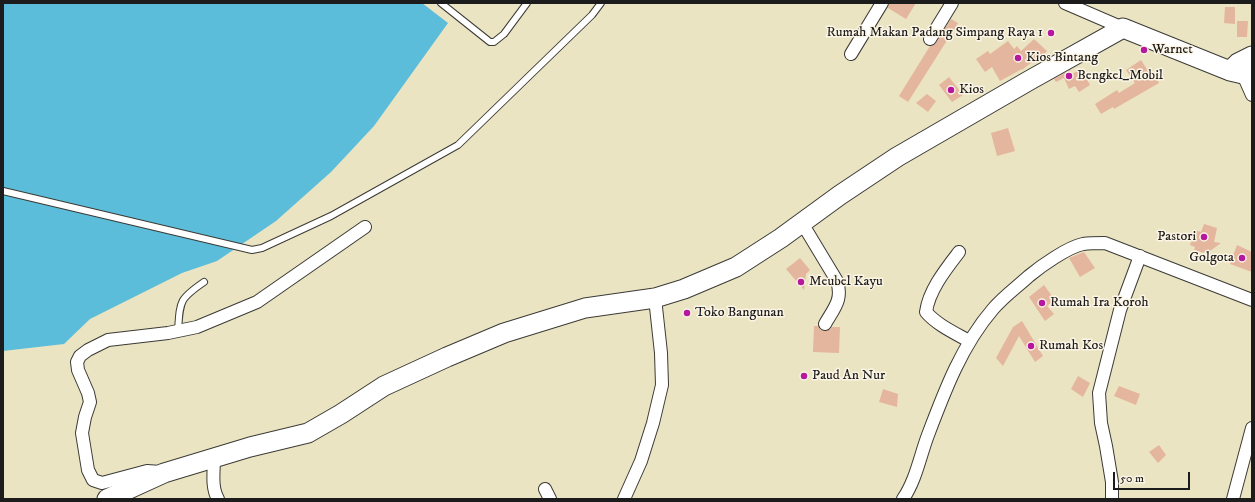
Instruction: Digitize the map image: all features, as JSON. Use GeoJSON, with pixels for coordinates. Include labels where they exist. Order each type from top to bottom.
{"type":"FeatureCollection","features":[{"type":"Feature","properties":{"kind":"highway"},"geometry":{"type":"LineString","coordinates":[[107,499],[164,473],[308,433],[384,386],[504,333],[585,308],[656,298],[684,289],[736,267],[781,238],[840,195],[897,157],[1123,28],[1243,67]]}},
{"type":"Feature","properties":{"kind":"street"},"geometry":{"type":"LineString","coordinates":[[851,54],[882,3]]}},
{"type":"Feature","properties":{"kind":"street"},"geometry":{"type":"LineString","coordinates":[[930,39],[952,3]]}},
{"type":"Feature","properties":{"kind":"street"},"geometry":{"type":"LineString","coordinates":[[1065,3],[1123,28]]}},
{"type":"Feature","properties":{"kind":"street"},"geometry":{"type":"LineString","coordinates":[[1243,67],[1252,95]]}},
{"type":"Feature","properties":{"kind":"street"},"geometry":{"type":"LineString","coordinates":[[802,223],[837,281],[840,290],[838,300],[825,324]]}},
{"type":"Feature","properties":{"kind":"street"},"geometry":{"type":"LineString","coordinates":[[164,473],[147,471],[102,483],[93,480],[88,470],[82,434],[85,417],[90,402],[88,392],[78,370],[77,362],[80,356],[108,340],[178,331],[197,327],[260,300],[364,227]]}},
{"type":"Feature","properties":{"kind":"street"},"geometry":{"type":"LineString","coordinates":[[903,499],[914,478],[922,451],[948,384],[969,341],[993,309],[1007,294],[1036,270],[1069,250],[1082,244],[1105,243],[1252,300]]}},
{"type":"Feature","properties":{"kind":"street"},"geometry":{"type":"LineString","coordinates":[[959,252],[935,287],[926,312],[945,327],[969,341]]}},
{"type":"Feature","properties":{"kind":"street"},"geometry":{"type":"LineString","coordinates":[[1112,499],[1112,482],[1101,423],[1099,393],[1120,310],[1140,256]]}},
{"type":"Feature","properties":{"kind":"street"},"geometry":{"type":"LineString","coordinates":[[624,499],[654,422],[662,385],[656,298]]}},
{"type":"Feature","properties":{"kind":"street"},"geometry":{"type":"LineString","coordinates":[[1233,499],[1252,428]]}},
{"type":"Feature","properties":{"kind":"street"},"geometry":{"type":"LineString","coordinates":[[214,458],[214,484],[218,499]]}},
{"type":"Feature","properties":{"kind":"lane"},"geometry":{"type":"LineString","coordinates":[[441,3],[490,42],[494,42],[504,34],[527,3]]}},
{"type":"Feature","properties":{"kind":"lane"},"geometry":{"type":"LineString","coordinates":[[3,191],[252,250],[262,248],[331,216],[458,145],[592,15],[601,3]]}},
{"type":"Feature","properties":{"kind":"lane"},"geometry":{"type":"LineString","coordinates":[[178,331],[180,309],[184,297],[204,282]]}},
{"type":"Feature","properties":{"kind":"water"},"geometry":{"type":"Polygon","coordinates":[[[3,3],[422,3],[448,23],[374,126],[331,172],[276,221],[217,261],[182,273],[90,319],[64,344],[3,351],[3,3]]]}},
{"type":"Feature","properties":{"kind":"building"},"geometry":{"type":"Polygon","coordinates":[[[889,3],[916,3],[906,19],[888,8],[889,3]]]}},
{"type":"Feature","properties":{"kind":"building"},"geometry":{"type":"Polygon","coordinates":[[[1225,7],[1235,7],[1235,24],[1224,23],[1225,7]]]}},
{"type":"Feature","properties":{"kind":"building"},"geometry":{"type":"Polygon","coordinates":[[[951,19],[958,23],[908,102],[899,96],[930,46],[936,43],[951,19]]]}},
{"type":"Feature","properties":{"kind":"building"},"geometry":{"type":"Polygon","coordinates":[[[1237,21],[1248,21],[1247,37],[1237,37],[1237,21]]]}},
{"type":"Feature","properties":{"kind":"building"},"geometry":{"type":"Polygon","coordinates":[[[1034,39],[1047,51],[1038,61],[1036,59],[1022,70],[1000,81],[992,67],[985,72],[976,59],[988,51],[990,54],[1008,41],[1014,49],[1017,46],[1021,51],[1034,39]]]}},
{"type":"Feature","properties":{"kind":"building"},"geometry":{"type":"Polygon","coordinates":[[[1141,60],[1150,74],[1153,72],[1159,83],[1114,109],[1113,107],[1101,114],[1095,104],[1117,90],[1119,93],[1135,83],[1126,70],[1141,60]]]}},
{"type":"Feature","properties":{"kind":"building","name":"Bengkel_Mobil"},"geometry":{"type":"Polygon","coordinates":[[[1081,69],[1090,85],[1079,92],[1075,86],[1069,89],[1064,78],[1056,82],[1054,79],[1070,70],[1072,74],[1081,69]]]}},
{"type":"Feature","properties":{"kind":"building","name":"Kios"},"geometry":{"type":"Polygon","coordinates":[[[949,77],[963,95],[952,102],[939,85],[949,77]]]}},
{"type":"Feature","properties":{"kind":"building"},"geometry":{"type":"Polygon","coordinates":[[[927,94],[936,101],[928,112],[916,103],[927,94]]]}},
{"type":"Feature","properties":{"kind":"building"},"geometry":{"type":"Polygon","coordinates":[[[1008,128],[1015,151],[997,156],[991,133],[1008,128]]]}},
{"type":"Feature","properties":{"kind":"building","name":"Pastori"},"geometry":{"type":"Polygon","coordinates":[[[1204,224],[1217,228],[1214,242],[1221,243],[1210,251],[1206,250],[1204,253],[1194,250],[1195,247],[1190,245],[1195,230],[1201,232],[1204,224]]]}},
{"type":"Feature","properties":{"kind":"building","name":"Golgota"},"geometry":{"type":"Polygon","coordinates":[[[1237,245],[1252,252],[1252,272],[1230,264],[1237,245]]]}},
{"type":"Feature","properties":{"kind":"building"},"geometry":{"type":"Polygon","coordinates":[[[1084,252],[1095,268],[1080,277],[1069,258],[1084,252]]]}},
{"type":"Feature","properties":{"kind":"building","name":"Meubel Kayu"},"geometry":{"type":"Polygon","coordinates":[[[800,258],[810,270],[806,274],[804,290],[786,269],[800,258]]]}},
{"type":"Feature","properties":{"kind":"building","name":"Rumah Ira Koroh"},"geometry":{"type":"Polygon","coordinates":[[[1044,285],[1055,300],[1047,306],[1054,314],[1045,321],[1029,297],[1044,285]]]}},
{"type":"Feature","properties":{"kind":"building","name":"Rumah Kos"},"geometry":{"type":"Polygon","coordinates":[[[1022,321],[1043,356],[1035,362],[1019,336],[1003,366],[996,358],[1013,327],[1022,321]]]}},
{"type":"Feature","properties":{"kind":"building"},"geometry":{"type":"Polygon","coordinates":[[[814,326],[818,326],[821,330],[825,331],[832,327],[840,327],[839,353],[813,352],[814,326]]]}},
{"type":"Feature","properties":{"kind":"building"},"geometry":{"type":"Polygon","coordinates":[[[1078,376],[1090,383],[1083,397],[1071,389],[1078,376]]]}},
{"type":"Feature","properties":{"kind":"building"},"geometry":{"type":"Polygon","coordinates":[[[1119,386],[1140,394],[1136,405],[1114,396],[1119,386]]]}},
{"type":"Feature","properties":{"kind":"building"},"geometry":{"type":"Polygon","coordinates":[[[883,389],[898,394],[897,407],[879,402],[883,389]]]}},
{"type":"Feature","properties":{"kind":"building"},"geometry":{"type":"Polygon","coordinates":[[[1159,445],[1166,455],[1158,463],[1149,452],[1159,445]]]}},
{"type":"Feature","properties":{"kind":"place","name":"Rumah Makan Padang Simpang Raya 1"},"geometry":{"type":"Point","coordinates":[1051,33]}},
{"type":"Feature","properties":{"kind":"place","name":"Warnet"},"geometry":{"type":"Point","coordinates":[1144,50]}},
{"type":"Feature","properties":{"kind":"place","name":"Kios Bintang"},"geometry":{"type":"Point","coordinates":[1018,58]}},
{"type":"Feature","properties":{"kind":"place","name":"Bengkel_Mobil"},"geometry":{"type":"Point","coordinates":[1069,76]}},
{"type":"Feature","properties":{"kind":"place","name":"Kios"},"geometry":{"type":"Point","coordinates":[951,90]}},
{"type":"Feature","properties":{"kind":"place","name":"Pastori"},"geometry":{"type":"Point","coordinates":[1204,237]}},
{"type":"Feature","properties":{"kind":"place","name":"Golgota"},"geometry":{"type":"Point","coordinates":[1242,258]}},
{"type":"Feature","properties":{"kind":"place","name":"Meubel Kayu"},"geometry":{"type":"Point","coordinates":[801,282]}},
{"type":"Feature","properties":{"kind":"place","name":"Rumah Ira Koroh"},"geometry":{"type":"Point","coordinates":[1042,303]}},
{"type":"Feature","properties":{"kind":"place","name":"Toko Bangunan"},"geometry":{"type":"Point","coordinates":[687,313]}},
{"type":"Feature","properties":{"kind":"place","name":"Rumah Kos"},"geometry":{"type":"Point","coordinates":[1031,346]}},
{"type":"Feature","properties":{"kind":"place","name":"Paud An Nur"},"geometry":{"type":"Point","coordinates":[804,376]}}]}
